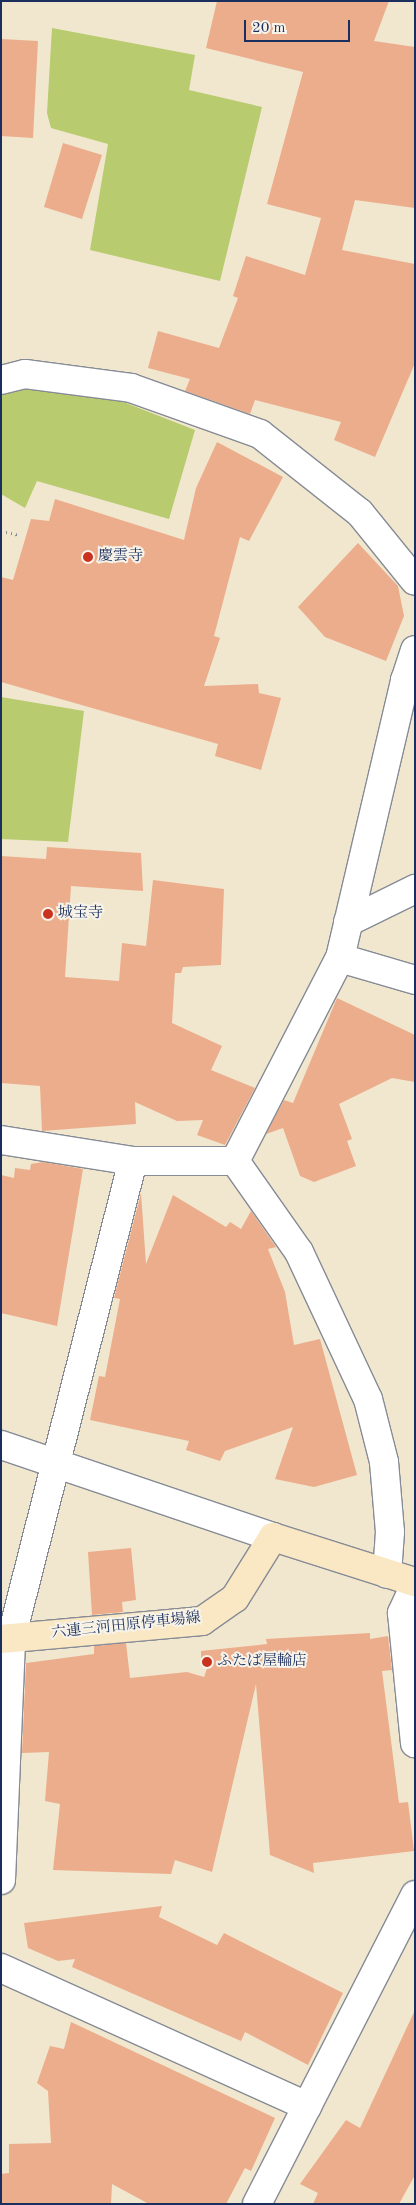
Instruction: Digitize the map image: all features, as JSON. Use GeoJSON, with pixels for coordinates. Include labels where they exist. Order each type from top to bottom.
{"type":"FeatureCollection","features":[{"type":"Feature","properties":{"kind":"main road"},"geometry":{"type":"LineString","coordinates":[[273,1537],[415,1583]]}},
{"type":"Feature","properties":{"kind":"main road","name":"六連三河田原停車場線"},"geometry":{"type":"LineString","coordinates":[[6,1639],[202,1621],[235,1598],[273,1537]]}},
{"type":"Feature","properties":{"kind":"street"},"geometry":{"type":"LineString","coordinates":[[1,380],[25,374],[131,388],[260,434],[360,513],[415,581]]}},
{"type":"Feature","properties":{"kind":"street"},"geometry":{"type":"LineString","coordinates":[[235,1161],[340,958],[410,683],[415,650]]}},
{"type":"Feature","properties":{"kind":"street"},"geometry":{"type":"LineString","coordinates":[[348,922],[415,889]]}},
{"type":"Feature","properties":{"kind":"street"},"geometry":{"type":"LineString","coordinates":[[340,958],[415,980]]}},
{"type":"Feature","properties":{"kind":"street"},"geometry":{"type":"LineString","coordinates":[[1,1140],[133,1161],[235,1161]]}},
{"type":"Feature","properties":{"kind":"street"},"geometry":{"type":"LineString","coordinates":[[1,1880],[6,1639],[55,1462],[133,1161]]}},
{"type":"Feature","properties":{"kind":"street"},"geometry":{"type":"LineString","coordinates":[[235,1161],[299,1252],[368,1399],[384,1462],[390,1532],[387,1574]]}},
{"type":"Feature","properties":{"kind":"street"},"geometry":{"type":"LineString","coordinates":[[1,1445],[273,1537]]}},
{"type":"Feature","properties":{"kind":"street"},"geometry":{"type":"LineString","coordinates":[[415,1583],[402,1613],[415,1743]]}},
{"type":"Feature","properties":{"kind":"street"},"geometry":{"type":"LineString","coordinates":[[257,2204],[415,1896]]}},
{"type":"Feature","properties":{"kind":"street"},"geometry":{"type":"LineString","coordinates":[[1,1968],[307,2106]]}},
{"type":"Feature","properties":{"kind":"path"},"geometry":{"type":"LineString","coordinates":[[1,531],[20,535]]}},
{"type":"Feature","properties":{"kind":"green space"},"geometry":{"type":"Polygon","coordinates":[[[52,28],[195,55],[189,90],[262,107],[220,281],[90,250],[108,144],[51,128],[47,113],[52,28]]]}},
{"type":"Feature","properties":{"kind":"green space"},"geometry":{"type":"Polygon","coordinates":[[[21,387],[121,401],[195,430],[169,519],[37,481],[25,508],[1,494],[1,395],[21,387]]]}},
{"type":"Feature","properties":{"kind":"green space"},"geometry":{"type":"Polygon","coordinates":[[[1,697],[84,711],[68,842],[1,839],[1,697]]]}},
{"type":"Feature","properties":{"kind":"building"},"geometry":{"type":"Polygon","coordinates":[[[217,1],[389,1],[374,41],[415,47],[415,208],[355,200],[342,250],[415,264],[415,363],[375,457],[334,440],[341,422],[255,400],[250,414],[185,391],[190,379],[148,368],[158,331],[219,348],[238,298],[233,296],[246,256],[305,275],[321,218],[267,204],[303,72],[206,48],[217,1]]]}},
{"type":"Feature","properties":{"kind":"building"},"geometry":{"type":"Polygon","coordinates":[[[1,39],[38,41],[33,138],[1,136],[1,39]]]}},
{"type":"Feature","properties":{"kind":"building"},"geometry":{"type":"Polygon","coordinates":[[[63,143],[102,155],[82,219],[44,207],[63,143]]]}},
{"type":"Feature","properties":{"kind":"building"},"geometry":{"type":"Polygon","coordinates":[[[217,442],[283,477],[249,541],[240,537],[214,636],[220,638],[204,686],[258,684],[259,693],[281,698],[261,770],[215,756],[218,744],[1,682],[1,577],[13,580],[31,519],[49,521],[55,499],[184,540],[196,488],[217,442]]]}},
{"type":"Feature","properties":{"kind":"building"},"geometry":{"type":"Polygon","coordinates":[[[358,543],[398,586],[404,616],[386,661],[325,637],[298,607],[358,543]]]}},
{"type":"Feature","properties":{"kind":"building"},"geometry":{"type":"Polygon","coordinates":[[[47,847],[141,853],[143,891],[71,886],[65,977],[119,981],[122,943],[146,946],[153,880],[224,889],[221,965],[183,967],[181,973],[175,973],[172,1023],[222,1046],[211,1070],[255,1088],[225,1145],[197,1135],[203,1120],[177,1121],[135,1102],[136,1124],[42,1131],[40,1086],[1,1083],[1,856],[46,859],[47,847]]]}},
{"type":"Feature","properties":{"kind":"building"},"geometry":{"type":"Polygon","coordinates":[[[337,998],[415,1035],[415,1082],[392,1078],[339,1104],[352,1139],[347,1141],[356,1166],[314,1182],[300,1176],[283,1128],[266,1134],[284,1100],[293,1103],[337,998]]]}},
{"type":"Feature","properties":{"kind":"building"},"geometry":{"type":"Polygon","coordinates":[[[43,1162],[83,1169],[57,1326],[1,1313],[1,1175],[14,1178],[15,1168],[30,1170],[31,1164],[43,1162]]]}},
{"type":"Feature","properties":{"kind":"building"},"geometry":{"type":"Polygon","coordinates":[[[141,1193],[146,1264],[173,1195],[226,1227],[230,1222],[241,1229],[251,1211],[276,1247],[268,1249],[285,1292],[294,1345],[320,1339],[357,1475],[314,1487],[275,1479],[293,1427],[225,1451],[220,1461],[186,1450],[189,1441],[90,1420],[99,1376],[105,1377],[120,1299],[114,1298],[141,1193]]]}},
{"type":"Feature","properties":{"kind":"building"},"geometry":{"type":"Polygon","coordinates":[[[131,1548],[136,1600],[122,1602],[123,1612],[92,1615],[88,1552],[131,1548]]]}},
{"type":"Feature","properties":{"kind":"building"},"geometry":{"type":"Polygon","coordinates":[[[370,1633],[370,1639],[388,1636],[392,1670],[382,1671],[399,1803],[408,1802],[414,1851],[313,1863],[314,1873],[270,1855],[256,1684],[212,1872],[175,1860],[171,1874],[53,1870],[60,1804],[45,1801],[49,1752],[22,1753],[26,1663],[94,1654],[94,1646],[126,1643],[130,1678],[187,1672],[204,1677],[208,1666],[201,1666],[201,1651],[267,1644],[266,1639],[370,1633]]]}},
{"type":"Feature","properties":{"kind":"building"},"geometry":{"type":"Polygon","coordinates":[[[162,1906],[159,1917],[217,1945],[224,1933],[343,1993],[308,2065],[245,2032],[241,2041],[72,1967],[75,1959],[58,1961],[28,1948],[24,1923],[162,1906]]]}},
{"type":"Feature","properties":{"kind":"building"},"geometry":{"type":"Polygon","coordinates":[[[415,2010],[415,2175],[399,2204],[313,2204],[318,2193],[300,2184],[346,2120],[360,2128],[415,2010]]]}},
{"type":"Feature","properties":{"kind":"building"},"geometry":{"type":"Polygon","coordinates":[[[71,2022],[275,2118],[251,2171],[245,2168],[226,2204],[149,2204],[112,2184],[111,2204],[1,2204],[1,2174],[9,2173],[9,2144],[51,2143],[48,2091],[37,2083],[50,2046],[64,2049],[71,2022]]]}},
{"type":"Feature","properties":{"kind":"place","name":"慶雲寺"},"geometry":{"type":"Point","coordinates":[88,557]}},
{"type":"Feature","properties":{"kind":"place","name":"城宝寺"},"geometry":{"type":"Point","coordinates":[48,914]}},
{"type":"Feature","properties":{"kind":"place","name":"ふたば屋輪店"},"geometry":{"type":"Point","coordinates":[207,1662]}}]}
